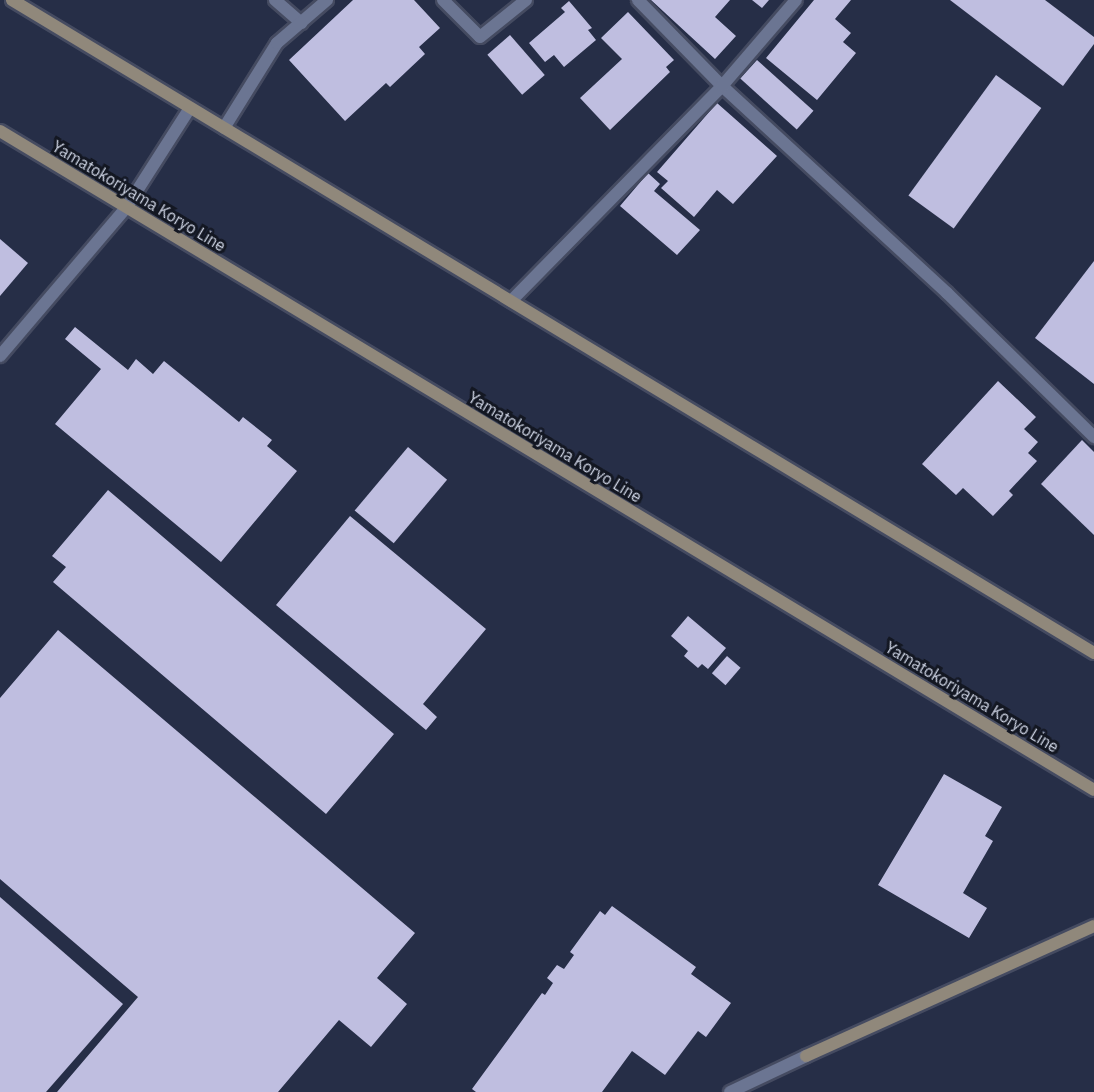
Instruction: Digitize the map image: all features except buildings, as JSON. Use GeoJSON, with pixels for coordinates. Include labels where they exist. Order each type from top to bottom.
{"type":"FeatureCollection","features":[{"type":"Feature","properties":{"kind":"main road"},"geometry":{"type":"LineString","coordinates":[[12,0],[1094,653]]}},
{"type":"Feature","properties":{"kind":"main road","name":"Yamatokoriyama Koryo Line"},"geometry":{"type":"LineString","coordinates":[[0,131],[1094,790]]}},
{"type":"Feature","properties":{"kind":"main road"},"geometry":{"type":"LineString","coordinates":[[806,1056],[1094,926]]}},
{"type":"Feature","properties":{"kind":"street"},"geometry":{"type":"LineString","coordinates":[[274,0],[301,23]]}},
{"type":"Feature","properties":{"kind":"street"},"geometry":{"type":"LineString","coordinates":[[224,128],[277,43],[327,0]]}},
{"type":"Feature","properties":{"kind":"street"},"geometry":{"type":"LineString","coordinates":[[443,0],[480,37],[526,0]]}},
{"type":"Feature","properties":{"kind":"street"},"geometry":{"type":"LineString","coordinates":[[638,0],[722,86],[947,293],[1094,437]]}},
{"type":"Feature","properties":{"kind":"street"},"geometry":{"type":"LineString","coordinates":[[511,302],[722,86],[796,0]]}},
{"type":"Feature","properties":{"kind":"street"},"geometry":{"type":"LineString","coordinates":[[0,356],[126,208],[190,108]]}},
{"type":"Feature","properties":{"kind":"street"},"geometry":{"type":"LineString","coordinates":[[730,1092],[806,1056]]}}]}
